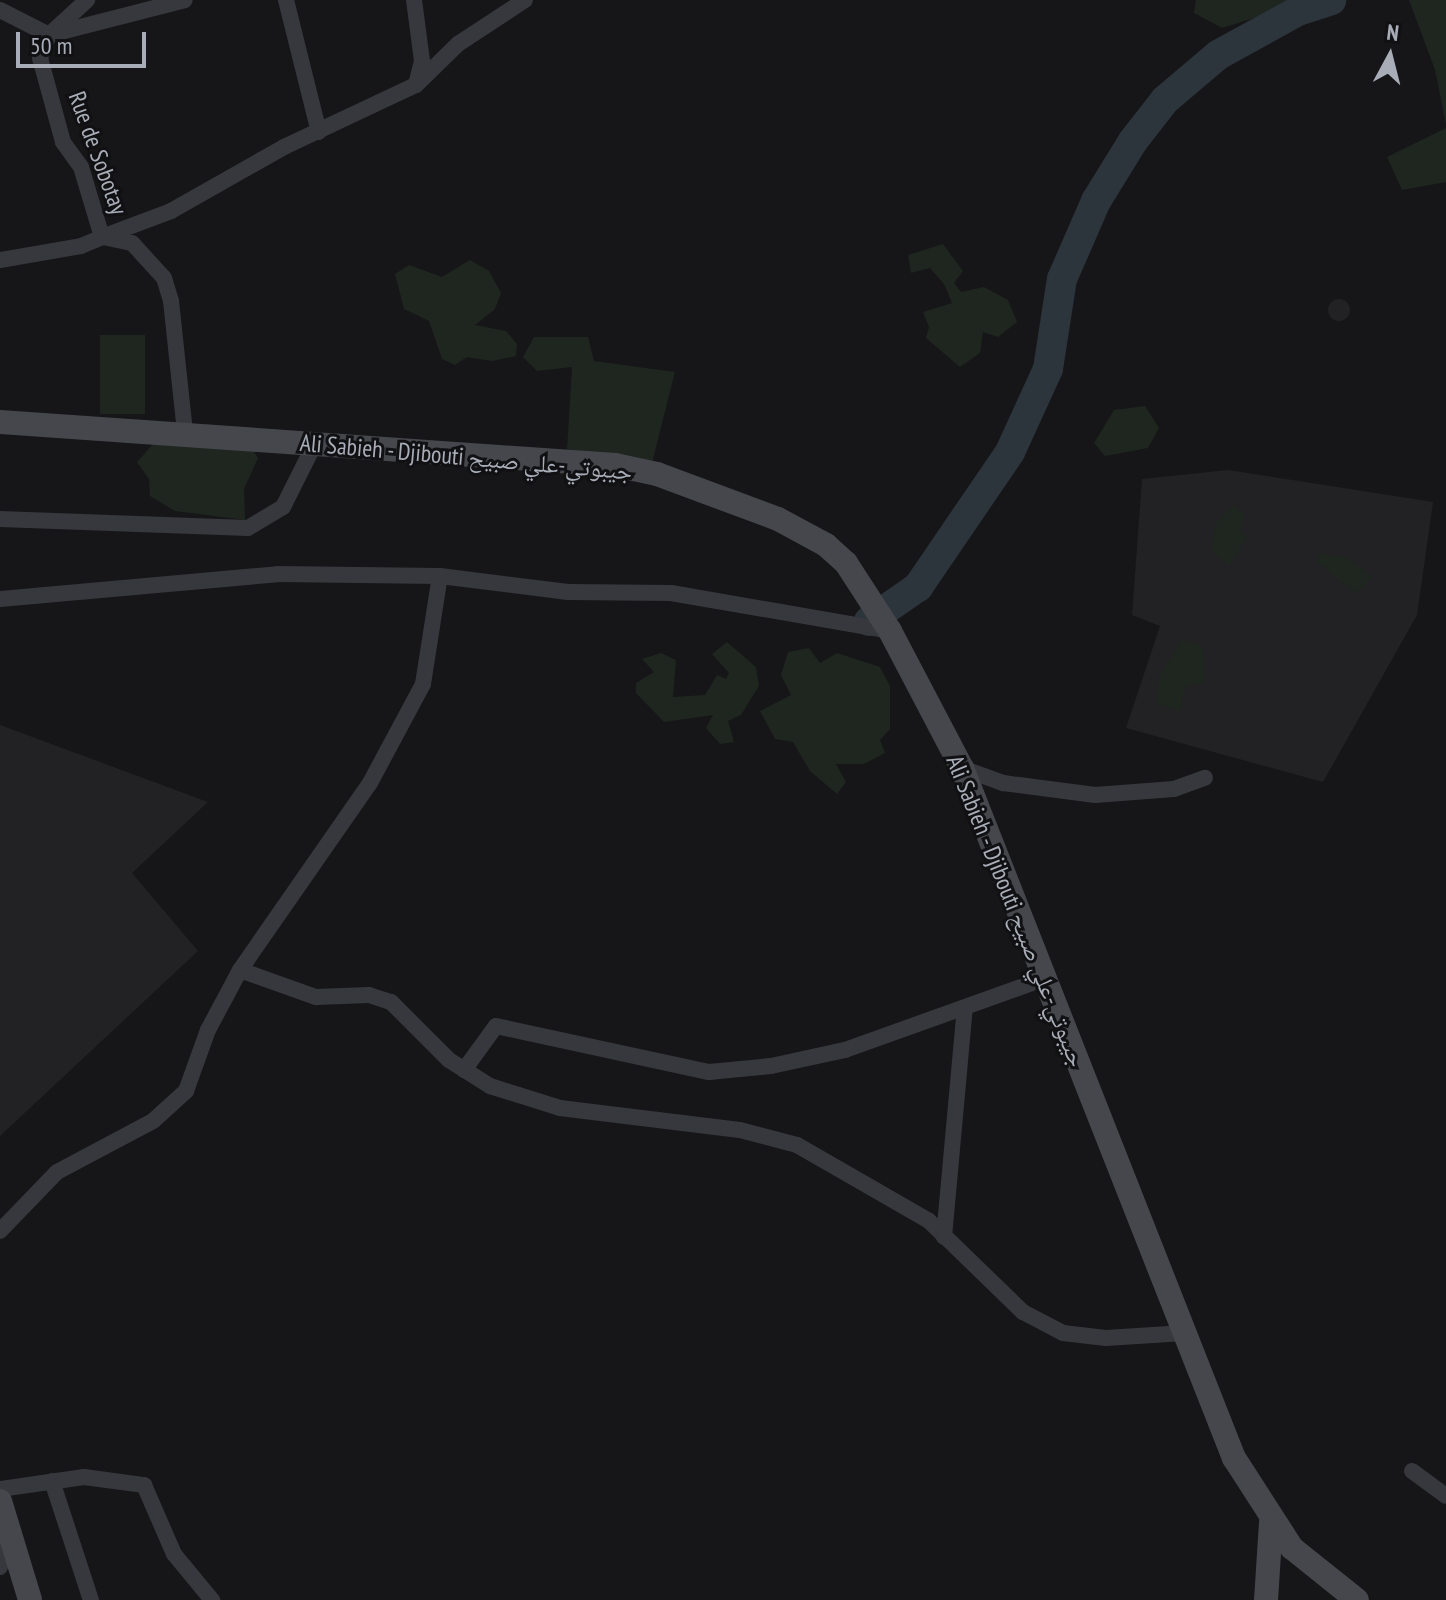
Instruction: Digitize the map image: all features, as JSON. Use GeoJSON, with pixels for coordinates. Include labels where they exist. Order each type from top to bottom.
{"type":"FeatureCollection","features":[{"type":"Feature","properties":{"kind":"main road","name":"Ali Sabieh - Djibouti جيبوتي-علي صبيح"},"geometry":{"type":"LineString","coordinates":[[0,422],[185,432],[314,445],[636,469],[778,519],[815,538],[846,563],[890,631],[962,768],[1234,1458],[1271,1522],[1316,1570],[1357,1600]]}},
{"type":"Feature","properties":{"kind":"main road"},"geometry":{"type":"LineString","coordinates":[[0,1501],[30,1600]]}},
{"type":"Feature","properties":{"kind":"main road"},"geometry":{"type":"LineString","coordinates":[[1266,1600],[1271,1522]]}},
{"type":"Feature","properties":{"kind":"street"},"geometry":{"type":"LineString","coordinates":[[49,35],[87,0]]}},
{"type":"Feature","properties":{"kind":"street"},"geometry":{"type":"LineString","coordinates":[[0,10],[49,35],[185,0]]}},
{"type":"Feature","properties":{"kind":"street"},"geometry":{"type":"LineString","coordinates":[[286,0],[319,132]]}},
{"type":"Feature","properties":{"kind":"street"},"geometry":{"type":"LineString","coordinates":[[414,0],[422,61],[416,85]]}},
{"type":"Feature","properties":{"kind":"street"},"geometry":{"type":"LineString","coordinates":[[102,237],[171,211],[319,132],[416,85],[458,44],[525,0]]}},
{"type":"Feature","properties":{"kind":"street","name":"Rue de Sobotay"},"geometry":{"type":"LineString","coordinates":[[0,260],[68,249],[102,237],[81,167],[63,142],[40,58],[49,35]]}},
{"type":"Feature","properties":{"kind":"street"},"geometry":{"type":"LineString","coordinates":[[102,237],[132,243],[164,278],[171,301],[185,432]]}},
{"type":"Feature","properties":{"kind":"street"},"geometry":{"type":"LineString","coordinates":[[0,519],[248,528],[283,507],[314,445]]}},
{"type":"Feature","properties":{"kind":"street"},"geometry":{"type":"LineString","coordinates":[[0,599],[278,574],[440,576],[568,592],[671,593],[890,631]]}},
{"type":"Feature","properties":{"kind":"street"},"geometry":{"type":"LineString","coordinates":[[0,1231],[57,1172],[173,1106],[186,1091],[208,1030],[240,970],[370,783],[423,684],[440,576]]}},
{"type":"Feature","properties":{"kind":"street"},"geometry":{"type":"LineString","coordinates":[[962,768],[1003,783],[1095,795],[1174,789],[1205,778]]}},
{"type":"Feature","properties":{"kind":"street"},"geometry":{"type":"LineString","coordinates":[[240,970],[316,997],[369,995],[391,1002],[464,1070],[490,1086],[560,1108],[740,1130],[797,1145],[916,1213],[1023,1312],[1063,1333],[1106,1338],[1185,1333]]}},
{"type":"Feature","properties":{"kind":"street"},"geometry":{"type":"LineString","coordinates":[[464,1070],[496,1026],[709,1072],[845,1050],[1043,979]]}},
{"type":"Feature","properties":{"kind":"street"},"geometry":{"type":"LineString","coordinates":[[944,1237],[965,1008]]}},
{"type":"Feature","properties":{"kind":"street"},"geometry":{"type":"LineString","coordinates":[[1412,1471],[1446,1496]]}},
{"type":"Feature","properties":{"kind":"street"},"geometry":{"type":"LineString","coordinates":[[0,1489],[84,1477],[144,1485],[174,1554],[212,1600]]}},
{"type":"Feature","properties":{"kind":"street"},"geometry":{"type":"LineString","coordinates":[[52,1481],[91,1600]]}},
{"type":"Feature","properties":{"kind":"street"},"geometry":{"type":"LineString","coordinates":[[0,1567],[6,1525]]}},
{"type":"Feature","properties":{"kind":"shaded area"},"geometry":{"type":"Polygon","coordinates":[[[1196,0],[1312,0],[1222,28],[1194,13],[1196,0]]]}},
{"type":"Feature","properties":{"kind":"shaded area"},"geometry":{"type":"Polygon","coordinates":[[[1409,0],[1446,0],[1446,125],[1435,70],[1409,0]]]}},
{"type":"Feature","properties":{"kind":"shaded area"},"geometry":{"type":"Polygon","coordinates":[[[1446,128],[1446,182],[1402,190],[1387,157],[1446,128]]]}},
{"type":"Feature","properties":{"kind":"shaded area"},"geometry":{"type":"Polygon","coordinates":[[[943,244],[963,271],[954,283],[961,292],[984,287],[1008,300],[1017,322],[998,337],[983,332],[980,353],[960,367],[926,338],[929,327],[923,312],[952,303],[944,284],[930,268],[911,273],[908,255],[943,244]]]}},
{"type":"Feature","properties":{"kind":"shaded area"},"geometry":{"type":"Polygon","coordinates":[[[470,260],[489,271],[501,293],[495,309],[475,325],[506,331],[517,344],[516,356],[492,361],[467,357],[455,365],[442,359],[429,321],[404,309],[395,274],[409,265],[442,277],[470,260]]]}},
{"type":"Feature","properties":{"kind":"shaded area"},"geometry":{"type":"Polygon","coordinates":[[[1335,299],[1343,299],[1350,310],[1343,321],[1335,321],[1328,314],[1328,306],[1335,299]]]}},
{"type":"Feature","properties":{"kind":"shaded area"},"geometry":{"type":"Polygon","coordinates":[[[100,335],[145,335],[145,414],[100,414],[100,335]]]}},
{"type":"Feature","properties":{"kind":"shaded area"},"geometry":{"type":"Polygon","coordinates":[[[534,337],[588,337],[594,361],[675,372],[652,463],[567,449],[572,367],[537,371],[523,357],[534,337]]]}},
{"type":"Feature","properties":{"kind":"shaded area"},"geometry":{"type":"Polygon","coordinates":[[[1145,406],[1159,428],[1148,448],[1105,456],[1094,443],[1114,410],[1145,406]]]}},
{"type":"Feature","properties":{"kind":"shaded area"},"geometry":{"type":"Polygon","coordinates":[[[154,443],[249,444],[258,458],[244,489],[245,520],[175,511],[150,496],[149,479],[137,462],[154,443]]]}},
{"type":"Feature","properties":{"kind":"shaded area"},"geometry":{"type":"Polygon","coordinates":[[[1228,470],[1433,502],[1417,615],[1323,782],[1126,728],[1160,626],[1132,615],[1142,479],[1228,470]]]}},
{"type":"Feature","properties":{"kind":"shaded area"},"geometry":{"type":"Polygon","coordinates":[[[1234,506],[1244,515],[1240,532],[1247,537],[1229,566],[1211,550],[1217,521],[1234,506]]]}},
{"type":"Feature","properties":{"kind":"shaded area"},"geometry":{"type":"Polygon","coordinates":[[[1320,553],[1347,558],[1372,576],[1357,594],[1317,562],[1320,553]]]}},
{"type":"Feature","properties":{"kind":"shaded area"},"geometry":{"type":"Polygon","coordinates":[[[1182,639],[1203,647],[1204,682],[1186,686],[1180,712],[1156,703],[1159,677],[1182,639]]]}},
{"type":"Feature","properties":{"kind":"shaded area"},"geometry":{"type":"Polygon","coordinates":[[[727,642],[756,667],[759,686],[741,715],[728,721],[734,742],[720,744],[706,728],[713,715],[664,722],[636,693],[636,683],[654,672],[642,659],[661,653],[676,660],[673,697],[705,695],[717,675],[726,679],[729,673],[712,654],[727,642]]]}},
{"type":"Feature","properties":{"kind":"shaded area"},"geometry":{"type":"Polygon","coordinates":[[[809,648],[820,663],[837,653],[880,667],[890,686],[890,729],[880,740],[885,753],[864,764],[836,764],[846,782],[837,794],[810,771],[793,742],[775,739],[760,711],[791,695],[781,675],[788,652],[809,648]]]}},
{"type":"Feature","properties":{"kind":"shaded area"},"geometry":{"type":"Polygon","coordinates":[[[0,725],[208,802],[132,873],[198,951],[0,1136],[0,725]]]}},
{"type":"Feature","properties":{"kind":"waterway"},"geometry":{"type":"LineString","coordinates":[[869,621],[918,587],[1010,452],[1048,369],[1062,279],[1096,201],[1133,141],[1165,100],[1218,55],[1298,11],[1331,0]]}}]}
